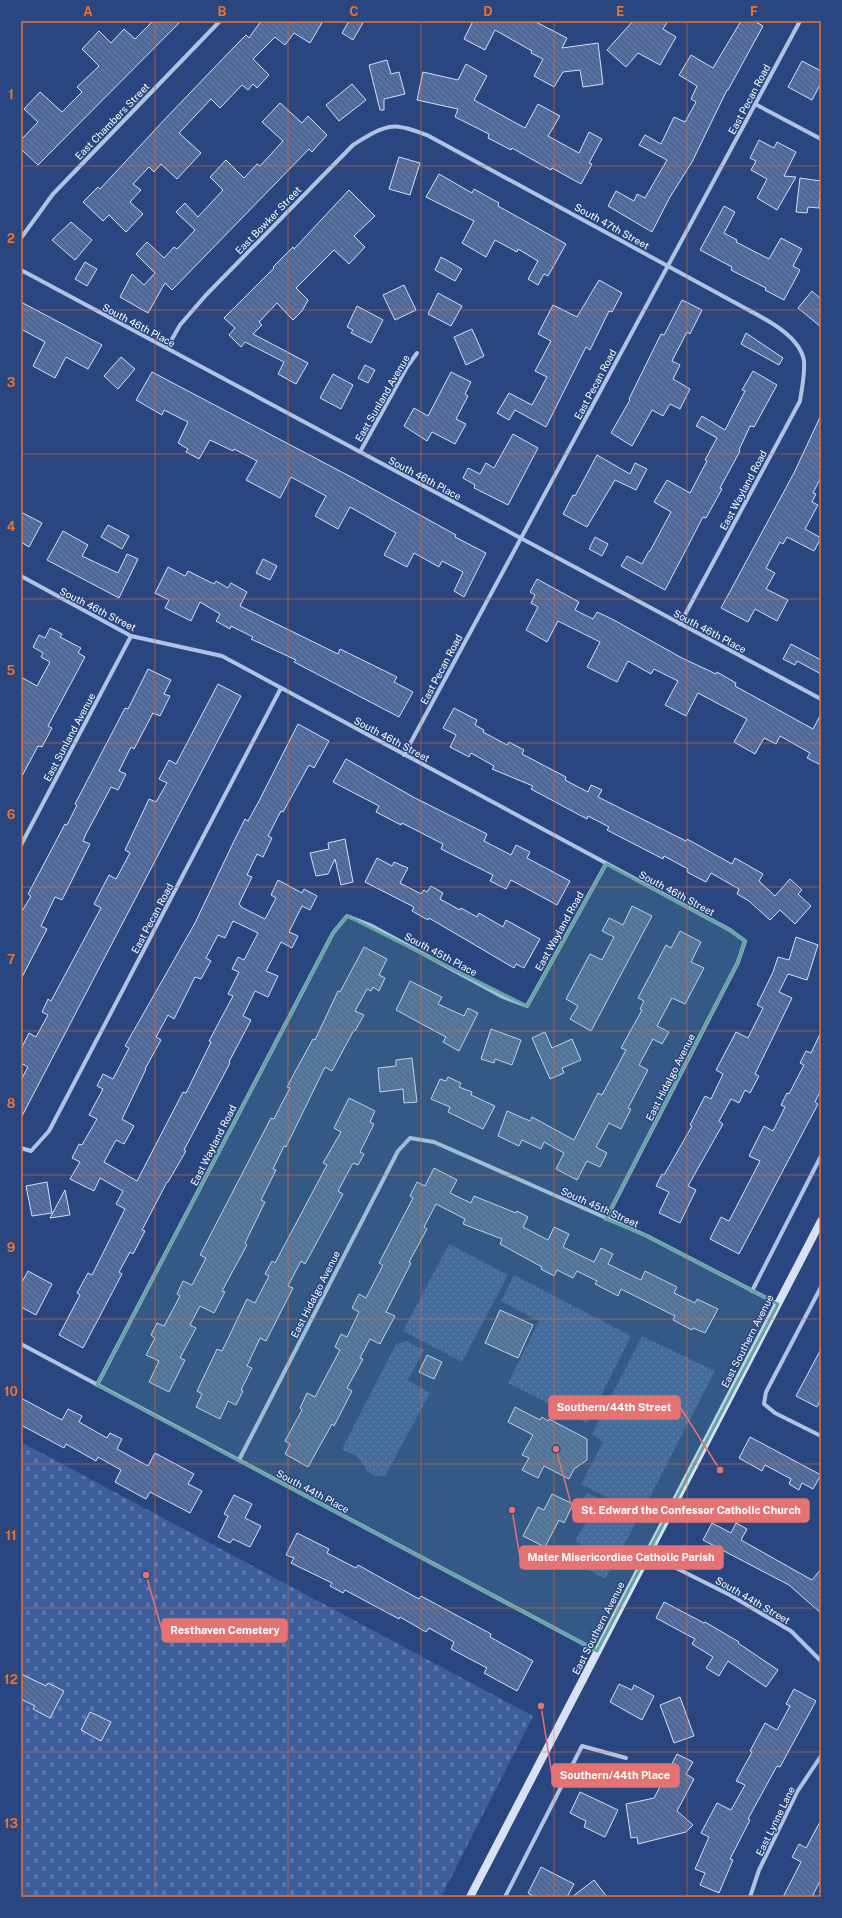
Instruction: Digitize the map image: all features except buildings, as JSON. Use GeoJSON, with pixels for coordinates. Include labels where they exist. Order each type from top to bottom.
{"type":"FeatureCollection","features":[{"type":"Feature","properties":{"kind":"main road","name":"East Southern Avenue"},"geometry":{"type":"LineString","coordinates":[[470,1897],[821,1220]]}},
{"type":"Feature","properties":{"kind":"street","name":"East Chambers Street"},"geometry":{"type":"LineString","coordinates":[[21,238],[53,194],[220,21]]}},
{"type":"Feature","properties":{"kind":"street","name":"East Pecan Road"},"geometry":{"type":"LineString","coordinates":[[404,755],[800,21]]}},
{"type":"Feature","properties":{"kind":"street"},"geometry":{"type":"LineString","coordinates":[[755,104],[821,138]]}},
{"type":"Feature","properties":{"kind":"street","name":"South 47th Street"},"geometry":{"type":"LineString","coordinates":[[398,126],[427,135],[667,267],[744,307],[785,332],[796,344],[804,359]]}},
{"type":"Feature","properties":{"kind":"street","name":"East Bowker Street"},"geometry":{"type":"LineString","coordinates":[[167,348],[180,326],[206,295],[353,145],[382,129],[398,126]]}},
{"type":"Feature","properties":{"kind":"street","name":"South 46th Place"},"geometry":{"type":"LineString","coordinates":[[21,270],[821,700]]}},
{"type":"Feature","properties":{"kind":"street","name":"East Sunland Avenue"},"geometry":{"type":"LineString","coordinates":[[360,452],[407,367],[417,353]]}},
{"type":"Feature","properties":{"kind":"street","name":"East Wayland Road"},"geometry":{"type":"LineString","coordinates":[[680,624],[800,400],[804,380],[804,359]]}},
{"type":"Feature","properties":{"kind":"street","name":"South 46th Street"},"geometry":{"type":"LineString","coordinates":[[21,576],[131,636],[222,656],[730,930],[745,941]]}},
{"type":"Feature","properties":{"kind":"street","name":"East Sunland Avenue"},"geometry":{"type":"LineString","coordinates":[[21,845],[131,636]]}},
{"type":"Feature","properties":{"kind":"street","name":"East Pecan Road"},"geometry":{"type":"LineString","coordinates":[[21,1148],[32,1151],[49,1131],[281,688]]}},
{"type":"Feature","properties":{"kind":"street","name":"East Wayland Road"},"geometry":{"type":"LineString","coordinates":[[527,1006],[606,864]]}},
{"type":"Feature","properties":{"kind":"street","name":"East Wayland Road"},"geometry":{"type":"LineString","coordinates":[[97,1385],[333,933],[347,916]]}},
{"type":"Feature","properties":{"kind":"street","name":"South 45th Place"},"geometry":{"type":"LineString","coordinates":[[347,916],[370,925],[503,997],[527,1006]]}},
{"type":"Feature","properties":{"kind":"street","name":"East Hidalgo Avenue"},"geometry":{"type":"LineString","coordinates":[[606,1219],[738,962],[745,941]]}},
{"type":"Feature","properties":{"kind":"street","name":"East Hidalgo Avenue"},"geometry":{"type":"LineString","coordinates":[[239,1460],[398,1151],[410,1138]]}},
{"type":"Feature","properties":{"kind":"street","name":"South 45th Street"},"geometry":{"type":"LineString","coordinates":[[410,1138],[434,1142],[647,1236],[778,1304]]}},
{"type":"Feature","properties":{"kind":"street","name":"East Southern Avenue"},"geometry":{"type":"LineString","coordinates":[[752,1291],[821,1156]]}},
{"type":"Feature","properties":{"kind":"street"},"geometry":{"type":"LineString","coordinates":[[821,1287],[766,1392],[764,1404],[775,1413],[821,1436]]}},
{"type":"Feature","properties":{"kind":"street","name":"South 44th Place"},"geometry":{"type":"LineString","coordinates":[[21,1344],[597,1651]]}},
{"type":"Feature","properties":{"kind":"street","name":"South 44th Street"},"geometry":{"type":"LineString","coordinates":[[648,1553],[730,1596],[791,1631],[821,1661]]}},
{"type":"Feature","properties":{"kind":"street"},"geometry":{"type":"LineString","coordinates":[[505,1897],[582,1746],[626,1758]]}},
{"type":"Feature","properties":{"kind":"street","name":"East Lynne Lane"},"geometry":{"type":"LineString","coordinates":[[750,1897],[759,1870],[797,1792],[821,1756]]}},
{"type":"Feature","properties":{"kind":"highlighted area"},"geometry":{"type":"Polygon","coordinates":[[[606,864],[730,930],[745,941],[738,962],[606,1219],[647,1236],[778,1304],[597,1651],[97,1385],[333,933],[347,916],[527,1006],[606,864]]]}},
{"type":"Feature","properties":{"kind":"green space"},"geometry":{"type":"Polygon","coordinates":[[[449,1244],[508,1275],[462,1362],[403,1331],[449,1244]]]}},
{"type":"Feature","properties":{"kind":"green space"},"geometry":{"type":"Polygon","coordinates":[[[514,1275],[631,1336],[587,1423],[508,1383],[539,1321],[501,1301],[514,1275]]]}},
{"type":"Feature","properties":{"kind":"green space"},"geometry":{"type":"Polygon","coordinates":[[[642,1336],[715,1371],[641,1514],[636,1515],[632,1511],[581,1484],[603,1442],[592,1434],[642,1336]]]}},
{"type":"Feature","properties":{"kind":"green space"},"geometry":{"type":"Polygon","coordinates":[[[407,1341],[424,1350],[408,1380],[430,1393],[385,1476],[370,1474],[357,1457],[342,1449],[396,1344],[407,1341]]]}},
{"type":"Feature","properties":{"kind":"green space"},"geometry":{"type":"Polygon","coordinates":[[[21,1442],[533,1716],[441,1897],[21,1897],[21,1442]]]}},
{"type":"Feature","properties":{"kind":"green space"},"geometry":{"type":"Polygon","coordinates":[[[587,1493],[622,1511],[627,1512],[634,1519],[635,1525],[605,1579],[577,1564],[586,1547],[575,1541],[590,1515],[578,1508],[587,1493]]]}},
{"type":"Feature","properties":{"kind":"place","name":"St. Edward the Confessor Catholic Church"},"geometry":{"type":"Point","coordinates":[556,1449]}},
{"type":"Feature","properties":{"kind":"place","name":"Southern/44th Street"},"geometry":{"type":"Point","coordinates":[720,1470]}},
{"type":"Feature","properties":{"kind":"place","name":"Mater Misericordiae Catholic Parish"},"geometry":{"type":"Point","coordinates":[512,1510]}},
{"type":"Feature","properties":{"kind":"place","name":"Resthaven Cemetery"},"geometry":{"type":"Point","coordinates":[146,1575]}},
{"type":"Feature","properties":{"kind":"place","name":"Southern/44th Place"},"geometry":{"type":"Point","coordinates":[541,1706]}}]}
